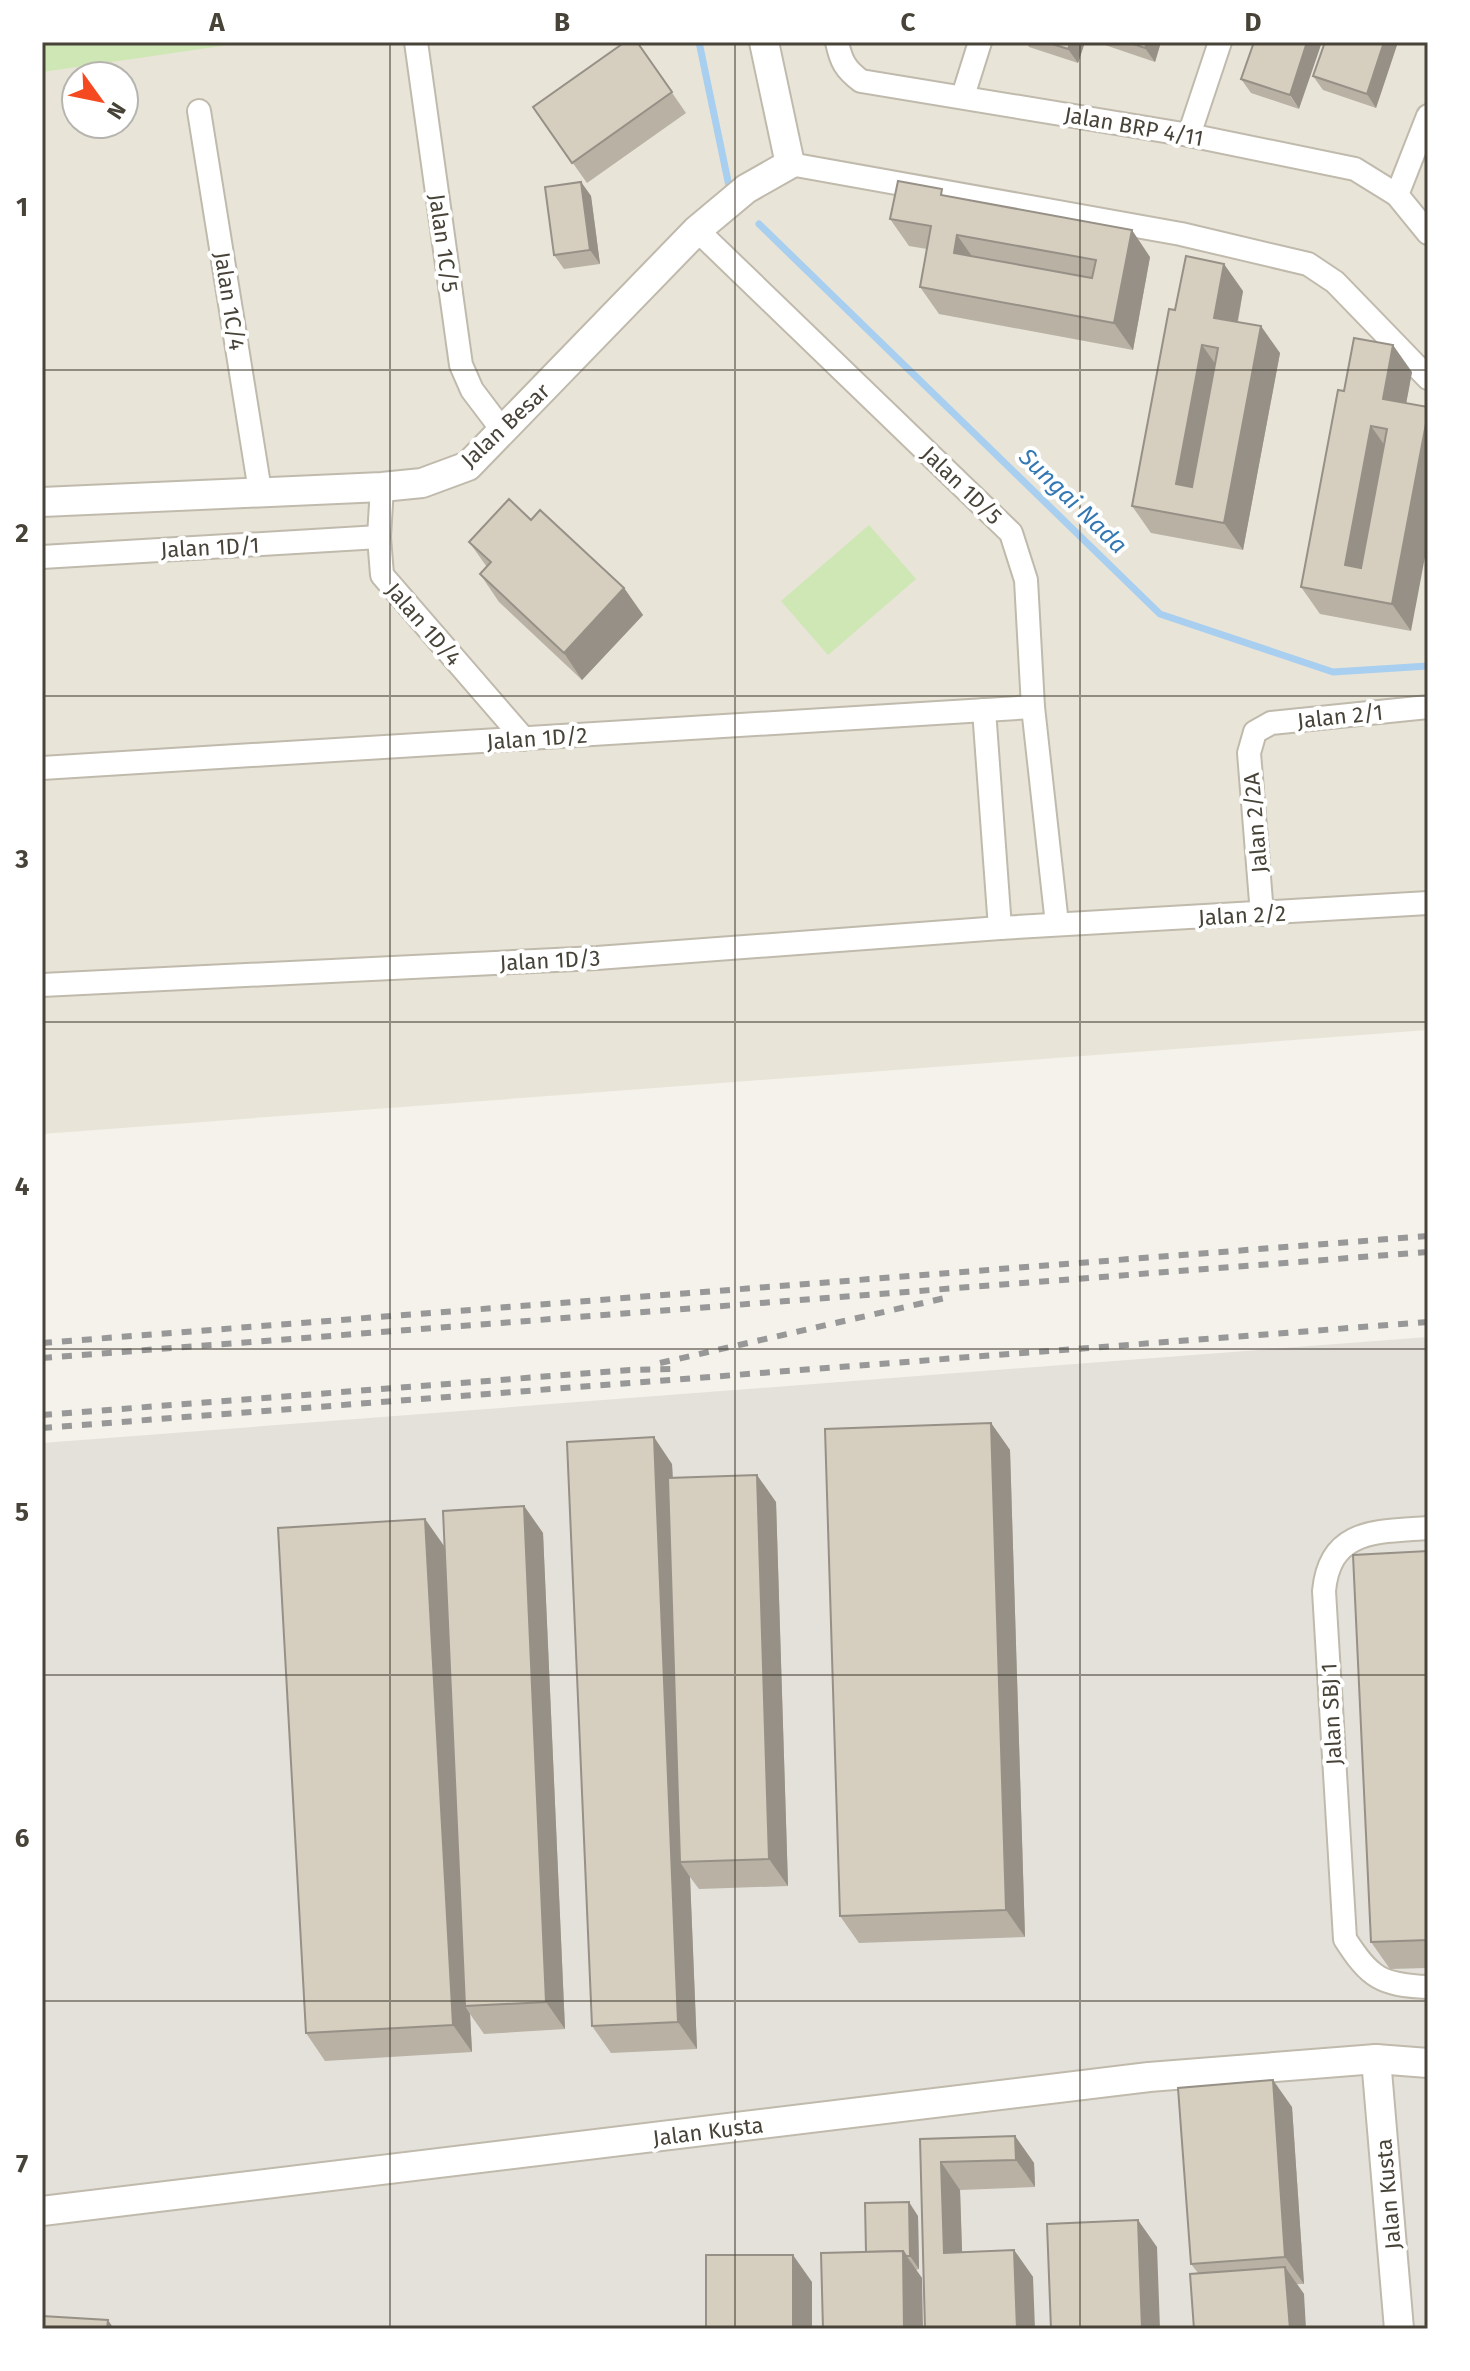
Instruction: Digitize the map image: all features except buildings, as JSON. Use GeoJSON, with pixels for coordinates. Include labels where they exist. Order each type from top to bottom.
{"type":"FeatureCollection","features":[{"type":"Feature","properties":{"kind":"street","name":"Jalan 1C/5"},"geometry":{"type":"LineString","coordinates":[[416,42],[461,365],[472,390],[503,431]]}},
{"type":"Feature","properties":{"kind":"street"},"geometry":{"type":"LineString","coordinates":[[764,42],[790,164],[1181,234],[1308,264],[1335,282],[1428,378]]}},
{"type":"Feature","properties":{"kind":"street","name":"Jalan BRP 4/11"},"geometry":{"type":"LineString","coordinates":[[837,42],[842,62],[861,81],[1189,135],[1355,169],[1397,195],[1428,233]]}},
{"type":"Feature","properties":{"kind":"street"},"geometry":{"type":"LineString","coordinates":[[963,96],[980,42]]}},
{"type":"Feature","properties":{"kind":"street"},"geometry":{"type":"LineString","coordinates":[[1189,135],[1220,42]]}},
{"type":"Feature","properties":{"kind":"street","name":"Jalan 1C/4"},"geometry":{"type":"LineString","coordinates":[[199,111],[260,491]]}},
{"type":"Feature","properties":{"kind":"street"},"geometry":{"type":"LineString","coordinates":[[1397,195],[1428,116]]}},
{"type":"Feature","properties":{"kind":"street","name":"Jalan Besar"},"geometry":{"type":"LineString","coordinates":[[42,502],[382,487],[422,483],[468,466],[697,230],[746,189],[790,164]]}},
{"type":"Feature","properties":{"kind":"street","name":"Jalan 1D/5"},"geometry":{"type":"LineString","coordinates":[[697,230],[1011,533],[1026,580],[1033,707],[1057,924]]}},
{"type":"Feature","properties":{"kind":"street","name":"Jalan 1D/4"},"geometry":{"type":"LineString","coordinates":[[382,487],[379,537],[382,575],[524,739]]}},
{"type":"Feature","properties":{"kind":"street","name":"Jalan 1D/1"},"geometry":{"type":"LineString","coordinates":[[42,557],[379,537]]}},
{"type":"Feature","properties":{"kind":"street","name":"Jalan 1D/2"},"geometry":{"type":"LineString","coordinates":[[42,768],[1033,707]]}},
{"type":"Feature","properties":{"kind":"street","name":"Jalan 2/1"},"geometry":{"type":"LineString","coordinates":[[1255,732],[1271,723],[1428,707]]}},
{"type":"Feature","properties":{"kind":"street"},"geometry":{"type":"LineString","coordinates":[[984,710],[1000,928]]}},
{"type":"Feature","properties":{"kind":"street","name":"Jalan 2/2A"},"geometry":{"type":"LineString","coordinates":[[1255,732],[1249,753],[1262,914]]}},
{"type":"Feature","properties":{"kind":"street","name":"Jalan 2/2"},"geometry":{"type":"LineString","coordinates":[[1057,924],[1428,903]]}},
{"type":"Feature","properties":{"kind":"street","name":"Jalan 1D/3"},"geometry":{"type":"LineString","coordinates":[[42,985],[597,958],[1057,924]]}},
{"type":"Feature","properties":{"kind":"street","name":"Jalan SBJ 1"},"geometry":{"type":"LineString","coordinates":[[1428,1528],[1358,1536],[1332,1558],[1324,1591],[1345,1939],[1364,1969],[1396,1986],[1428,1987]]}},
{"type":"Feature","properties":{"kind":"street","name":"Jalan Kusta"},"geometry":{"type":"LineString","coordinates":[[1376,2059],[1399,2329]]}},
{"type":"Feature","properties":{"kind":"street","name":"Jalan Kusta"},"geometry":{"type":"LineString","coordinates":[[42,2211],[1149,2077],[1376,2059],[1428,2063]]}},
{"type":"Feature","properties":{"kind":"shaded area"},"geometry":{"type":"Polygon","coordinates":[[[42,42],[1428,42],[1428,1030],[42,1134],[42,42]]]}},
{"type":"Feature","properties":{"kind":"shaded area"},"geometry":{"type":"Polygon","coordinates":[[[1428,1337],[1428,2329],[42,2329],[42,1443],[1428,1337]]]}},
{"type":"Feature","properties":{"kind":"green space"},"geometry":{"type":"Polygon","coordinates":[[[42,42],[249,42],[125,60],[60,60],[60,69],[42,72],[42,42]]]}},
{"type":"Feature","properties":{"kind":"green space"},"geometry":{"type":"Polygon","coordinates":[[[869,525],[916,579],[828,655],[781,601],[869,525]]]}},
{"type":"Feature","properties":{"kind":"waterway","name":"Sungai Nada"},"geometry":{"type":"LineString","coordinates":[[699,42],[730,191]]}},
{"type":"Feature","properties":{"kind":"waterway","name":"Sungai Nada"},"geometry":{"type":"LineString","coordinates":[[759,224],[1160,614],[1333,672],[1428,666]]}},
{"type":"Feature","properties":{"kind":"railway"},"geometry":{"type":"LineString","coordinates":[[42,1343],[1428,1236]]}},
{"type":"Feature","properties":{"kind":"railway"},"geometry":{"type":"LineString","coordinates":[[42,1358],[1428,1252]]}},
{"type":"Feature","properties":{"kind":"railway"},"geometry":{"type":"LineString","coordinates":[[660,1363],[945,1298]]}},
{"type":"Feature","properties":{"kind":"railway"},"geometry":{"type":"LineString","coordinates":[[42,1428],[1428,1322]]}},
{"type":"Feature","properties":{"kind":"railway"},"geometry":{"type":"LineString","coordinates":[[42,1415],[674,1369]]}}]}
